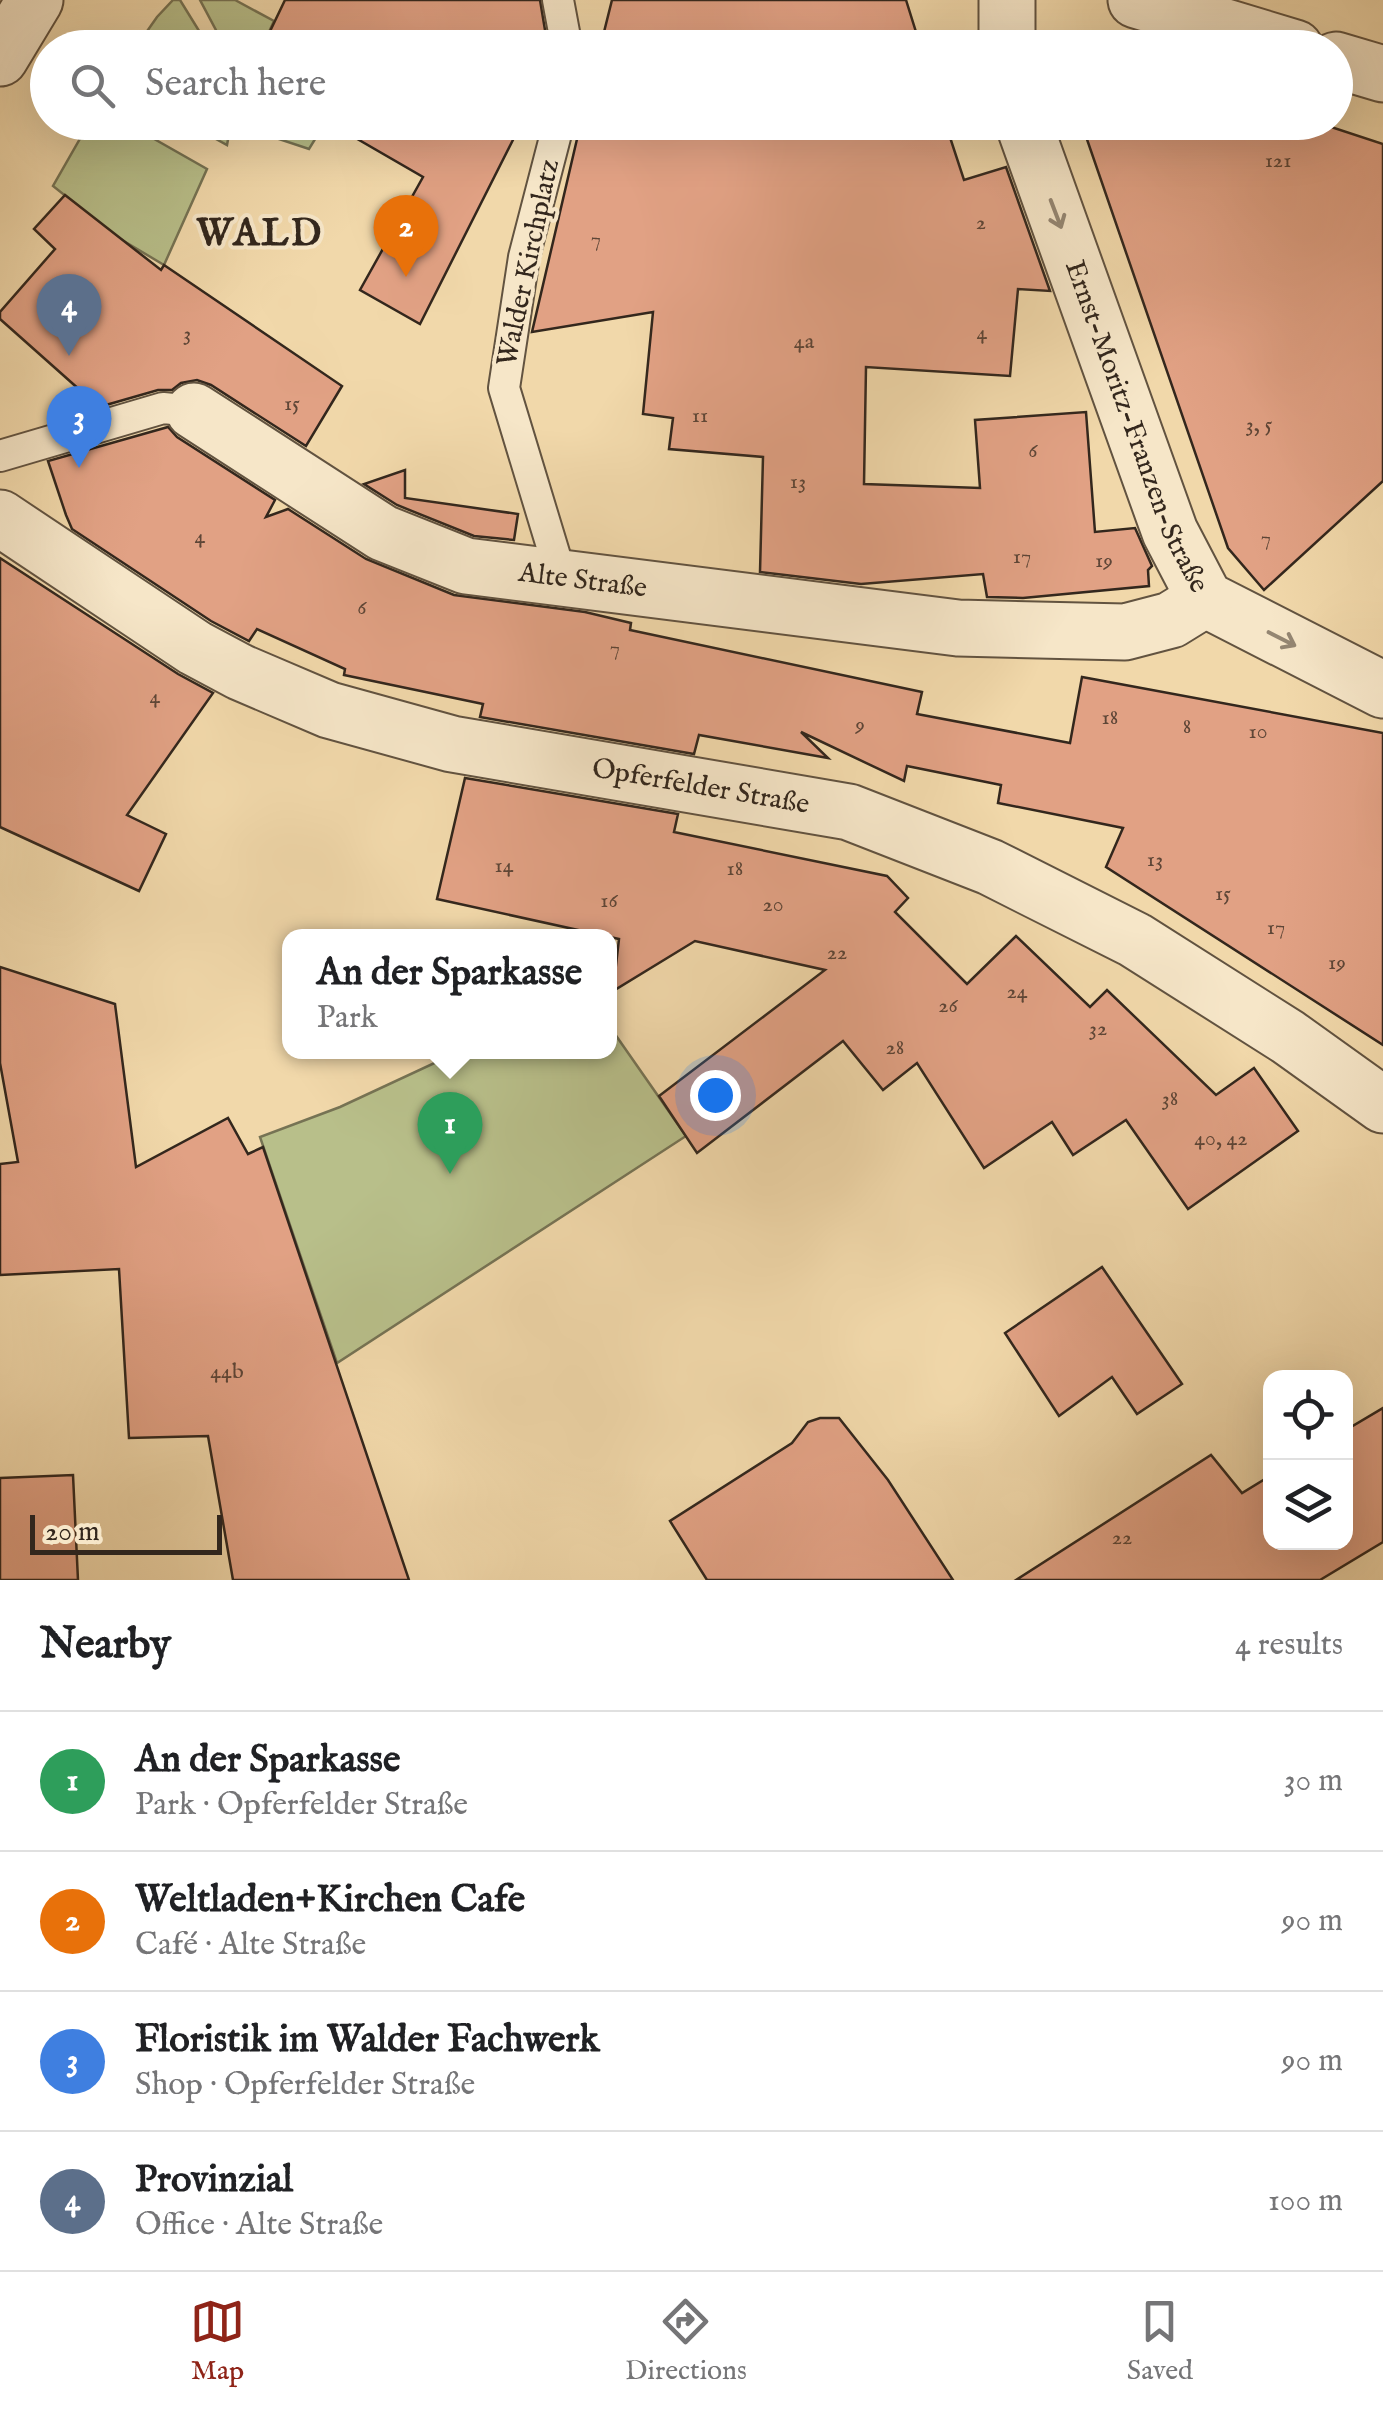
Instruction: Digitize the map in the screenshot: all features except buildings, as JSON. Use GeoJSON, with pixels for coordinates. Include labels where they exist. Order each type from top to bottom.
{"type":"FeatureCollection","features":[{"type":"Feature","properties":{"kind":"street"},"geometry":{"type":"LineString","coordinates":[[0,58],[36,0]]}},
{"type":"Feature","properties":{"kind":"street"},"geometry":{"type":"LineString","coordinates":[[1007,0],[1007,30]]}},
{"type":"Feature","properties":{"kind":"street"},"geometry":{"type":"LineString","coordinates":[[1136,0],[1235,30]]}},
{"type":"Feature","properties":{"kind":"street"},"geometry":{"type":"LineString","coordinates":[[1353,65],[1383,74]]}},
{"type":"Feature","properties":{"kind":"street","name":"Ernst-Moritz-Franzen-Straße"},"geometry":{"type":"LineString","coordinates":[[1029,140],[1170,532],[1205,599],[1383,690]]}},
{"type":"Feature","properties":{"kind":"street","name":"Alte Straße"},"geometry":{"type":"LineString","coordinates":[[194,411],[383,534],[466,566],[958,628],[1125,632],[1171,620],[1205,599]]}},
{"type":"Feature","properties":{"kind":"street","name":"Opferfelder Straße"},"geometry":{"type":"LineString","coordinates":[[0,518],[195,648],[328,710],[452,744],[849,812],[974,860],[1135,940],[1288,1037],[1383,1105]]}},
{"type":"Feature","properties":{"kind":"lane"},"geometry":{"type":"LineString","coordinates":[[558,0],[564,30]]}},
{"type":"Feature","properties":{"kind":"lane","name":"Walder Kirchplatz"},"geometry":{"type":"LineString","coordinates":[[554,140],[524,257],[504,388],[561,576]]}},
{"type":"Feature","properties":{"kind":"lane","name":"Alte Straße"},"geometry":{"type":"LineString","coordinates":[[0,456],[163,408],[194,411]]}},
{"type":"Feature","properties":{"kind":"green space"},"geometry":{"type":"Polygon","coordinates":[[[173,0],[180,0],[199,30],[148,30],[173,0]]]}},
{"type":"Feature","properties":{"kind":"green space"},"geometry":{"type":"Polygon","coordinates":[[[200,0],[235,0],[274,21],[270,30],[216,30],[200,0]]]}},
{"type":"Feature","properties":{"kind":"green space"},"geometry":{"type":"Polygon","coordinates":[[[79,140],[156,140],[207,169],[164,265],[117,237],[53,186],[79,140]]]}},
{"type":"Feature","properties":{"kind":"green space"},"geometry":{"type":"Polygon","coordinates":[[[282,140],[315,140],[309,149],[282,140]]]}},
{"type":"Feature","properties":{"kind":"green space"},"geometry":{"type":"Polygon","coordinates":[[[617,1037],[686,1136],[337,1363],[260,1137],[340,1107],[443,1059],[617,1059],[617,1037]]]}},
{"type":"Feature","properties":{"kind":"place","name":"Weltladen+Kirchen Cafe"},"geometry":{"type":"Point","coordinates":[406,277]}},
{"type":"Feature","properties":{"kind":"place","name":"Provinzial"},"geometry":{"type":"Point","coordinates":[69,356]}},
{"type":"Feature","properties":{"kind":"place","name":"Floristik im Walder Fachwerk"},"geometry":{"type":"Point","coordinates":[79,468]}},
{"type":"Feature","properties":{"kind":"place","name":"An der Sparkasse"},"geometry":{"type":"Point","coordinates":[450,1174]}},
{"type":"Feature","properties":{"kind":"district","name":"WALD"},"geometry":{"type":"Point","coordinates":[260,235]}}]}
